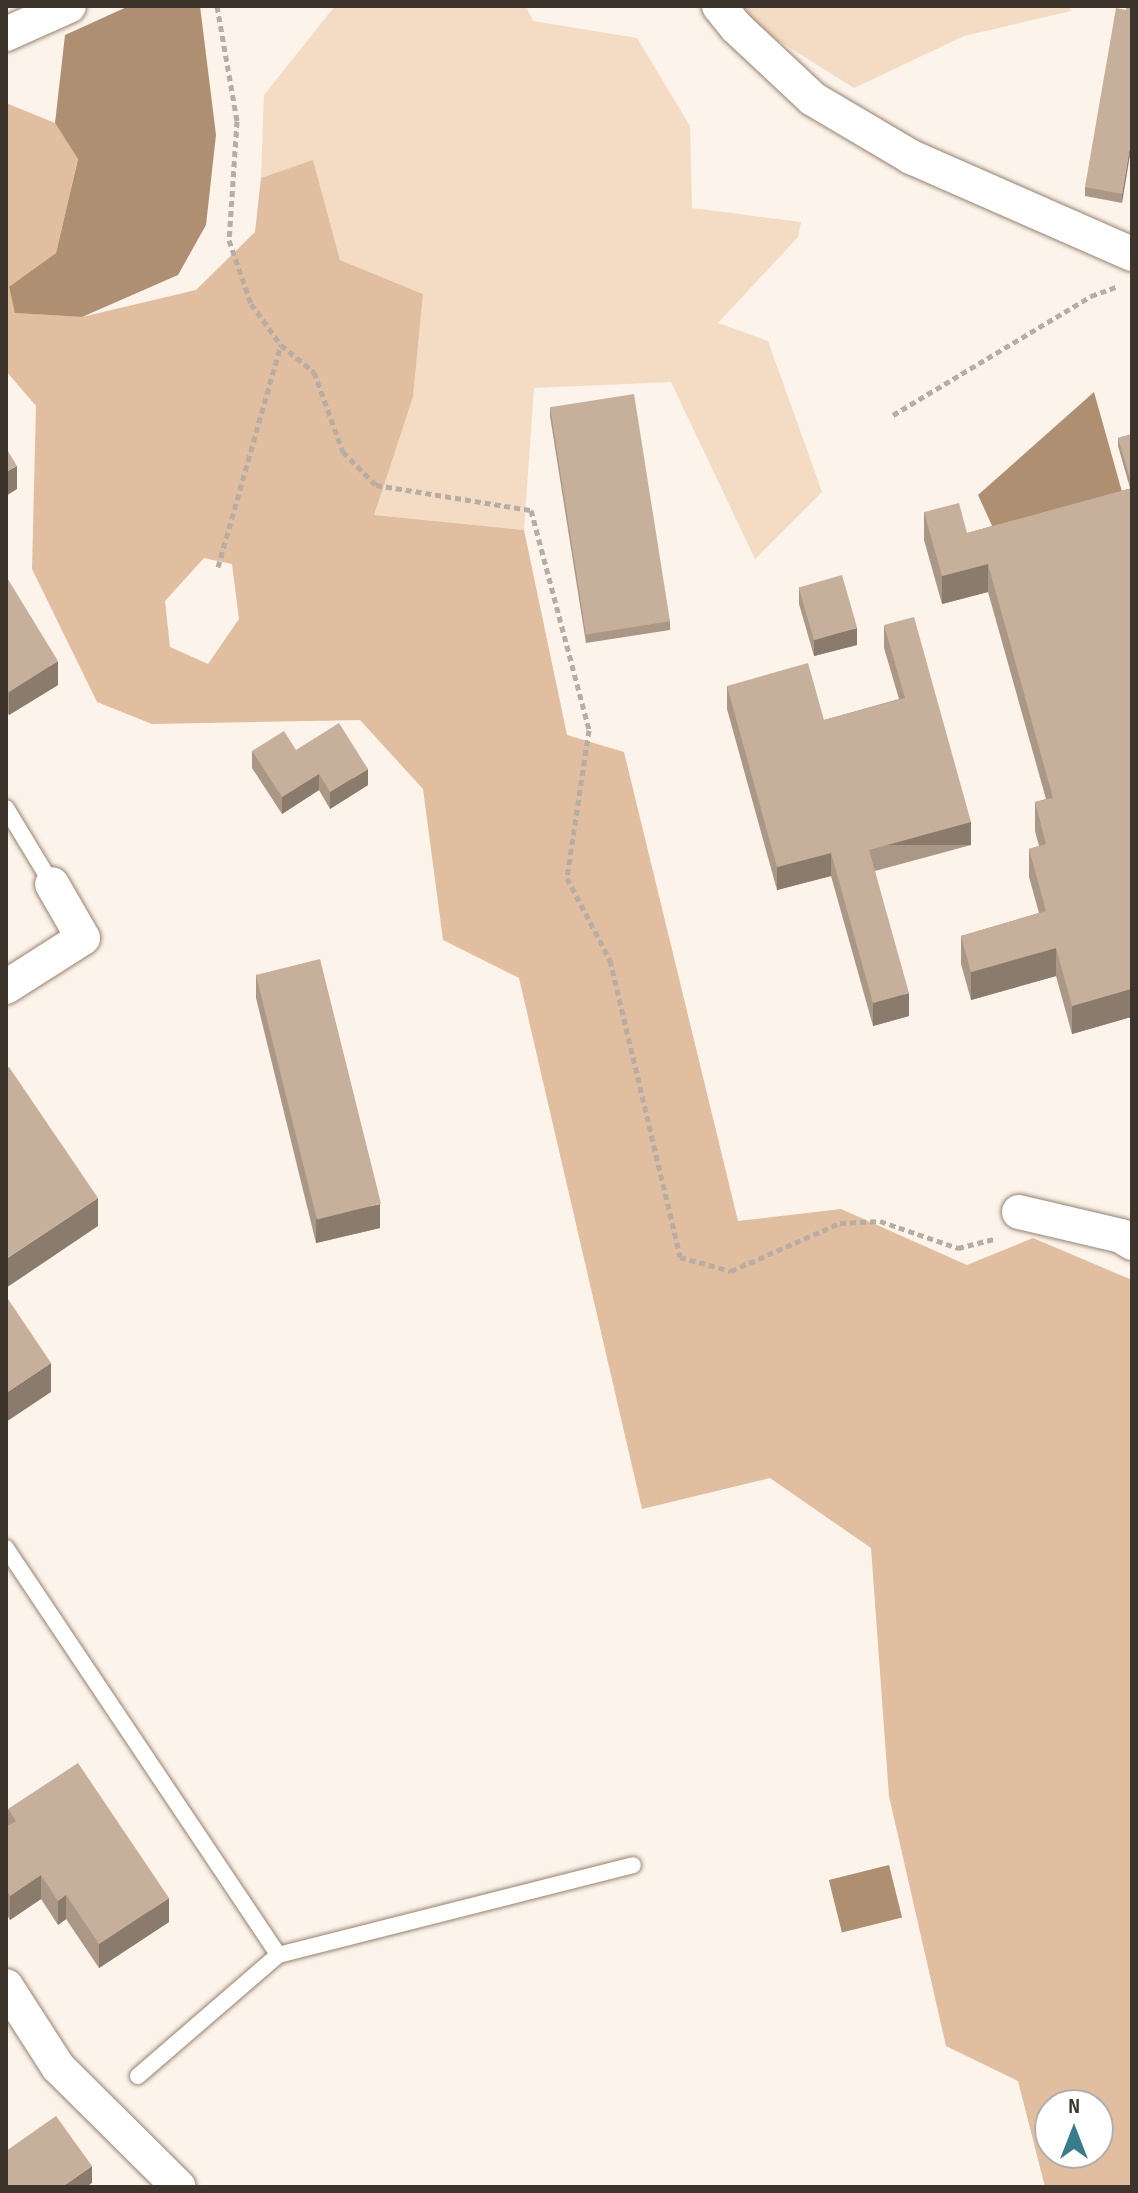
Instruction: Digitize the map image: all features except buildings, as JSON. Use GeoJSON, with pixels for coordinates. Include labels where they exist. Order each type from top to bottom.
{"type":"FeatureCollection","features":[{"type":"Feature","properties":{"kind":"street"},"geometry":{"type":"LineString","coordinates":[[6,34],[69,6]]}},
{"type":"Feature","properties":{"kind":"street"},"geometry":{"type":"LineString","coordinates":[[719,6],[736,27],[825,106],[911,157],[1132,254]]}},
{"type":"Feature","properties":{"kind":"street"},"geometry":{"type":"LineString","coordinates":[[6,987],[83,938],[52,884]]}},
{"type":"Feature","properties":{"kind":"street"},"geometry":{"type":"LineString","coordinates":[[1019,1212],[1121,1236],[1132,1243]]}},
{"type":"Feature","properties":{"kind":"street"},"geometry":{"type":"LineString","coordinates":[[6,1986],[58,2067],[179,2187]]}},
{"type":"Feature","properties":{"kind":"lane"},"geometry":{"type":"LineString","coordinates":[[6,808],[52,884]]}},
{"type":"Feature","properties":{"kind":"lane"},"geometry":{"type":"LineString","coordinates":[[6,1548],[278,1955]]}},
{"type":"Feature","properties":{"kind":"lane"},"geometry":{"type":"LineString","coordinates":[[138,2076],[278,1955],[633,1865]]}},
{"type":"Feature","properties":{"kind":"path"},"geometry":{"type":"LineString","coordinates":[[217,6],[237,121],[229,240],[251,304],[281,345],[314,372],[343,452],[376,485],[531,510],[589,730],[567,878],[610,960],[680,1257],[731,1271],[840,1223],[880,1221],[958,1248],[994,1240],[1019,1212]]}},
{"type":"Feature","properties":{"kind":"path"},"geometry":{"type":"LineString","coordinates":[[893,415],[1091,296],[1118,286]]}},
{"type":"Feature","properties":{"kind":"path"},"geometry":{"type":"LineString","coordinates":[[218,567],[281,345]]}},
{"type":"Feature","properties":{"kind":"shaded area"},"geometry":{"type":"Polygon","coordinates":[[[129,6],[200,6],[216,135],[206,225],[178,275],[82,317],[15,313],[9,287],[56,253],[78,159],[55,123],[65,35],[129,6]]]}},
{"type":"Feature","properties":{"kind":"shaded area"},"geometry":{"type":"Polygon","coordinates":[[[335,6],[526,6],[533,21],[637,38],[690,126],[692,208],[801,222],[798,237],[718,323],[768,341],[822,492],[755,559],[671,382],[534,388],[524,530],[373,515],[413,397],[423,294],[340,260],[313,161],[261,178],[264,95],[335,6]]]}},
{"type":"Feature","properties":{"kind":"shaded area"},"geometry":{"type":"Polygon","coordinates":[[[744,6],[1070,6],[1071,11],[964,36],[854,88],[757,27],[744,6]]]}},
{"type":"Feature","properties":{"kind":"shaded area"},"geometry":{"type":"Polygon","coordinates":[[[6,103],[55,123],[78,158],[56,253],[9,288],[16,313],[82,317],[196,290],[255,232],[261,178],[313,160],[340,260],[423,294],[413,397],[374,515],[524,530],[567,735],[624,752],[738,1221],[841,1209],[967,1265],[1033,1238],[1132,1280],[1132,2187],[1045,2187],[1040,2169],[1114,2169],[1114,2089],[1034,2089],[1034,2144],[1018,2081],[946,2046],[889,1796],[871,1548],[770,1478],[642,1509],[519,978],[443,940],[423,789],[360,720],[152,724],[97,702],[32,569],[36,406],[6,371],[6,103]],[[204,558],[165,601],[170,647],[208,664],[239,619],[232,564],[204,558]]]}},
{"type":"Feature","properties":{"kind":"shaded area"},"geometry":{"type":"Polygon","coordinates":[[[1094,392],[1126,506],[999,541],[978,495],[1094,392]]]}},
{"type":"Feature","properties":{"kind":"shaded area"},"geometry":{"type":"Polygon","coordinates":[[[889,1865],[902,1917],[842,1932],[829,1880],[889,1865]]]}}]}
